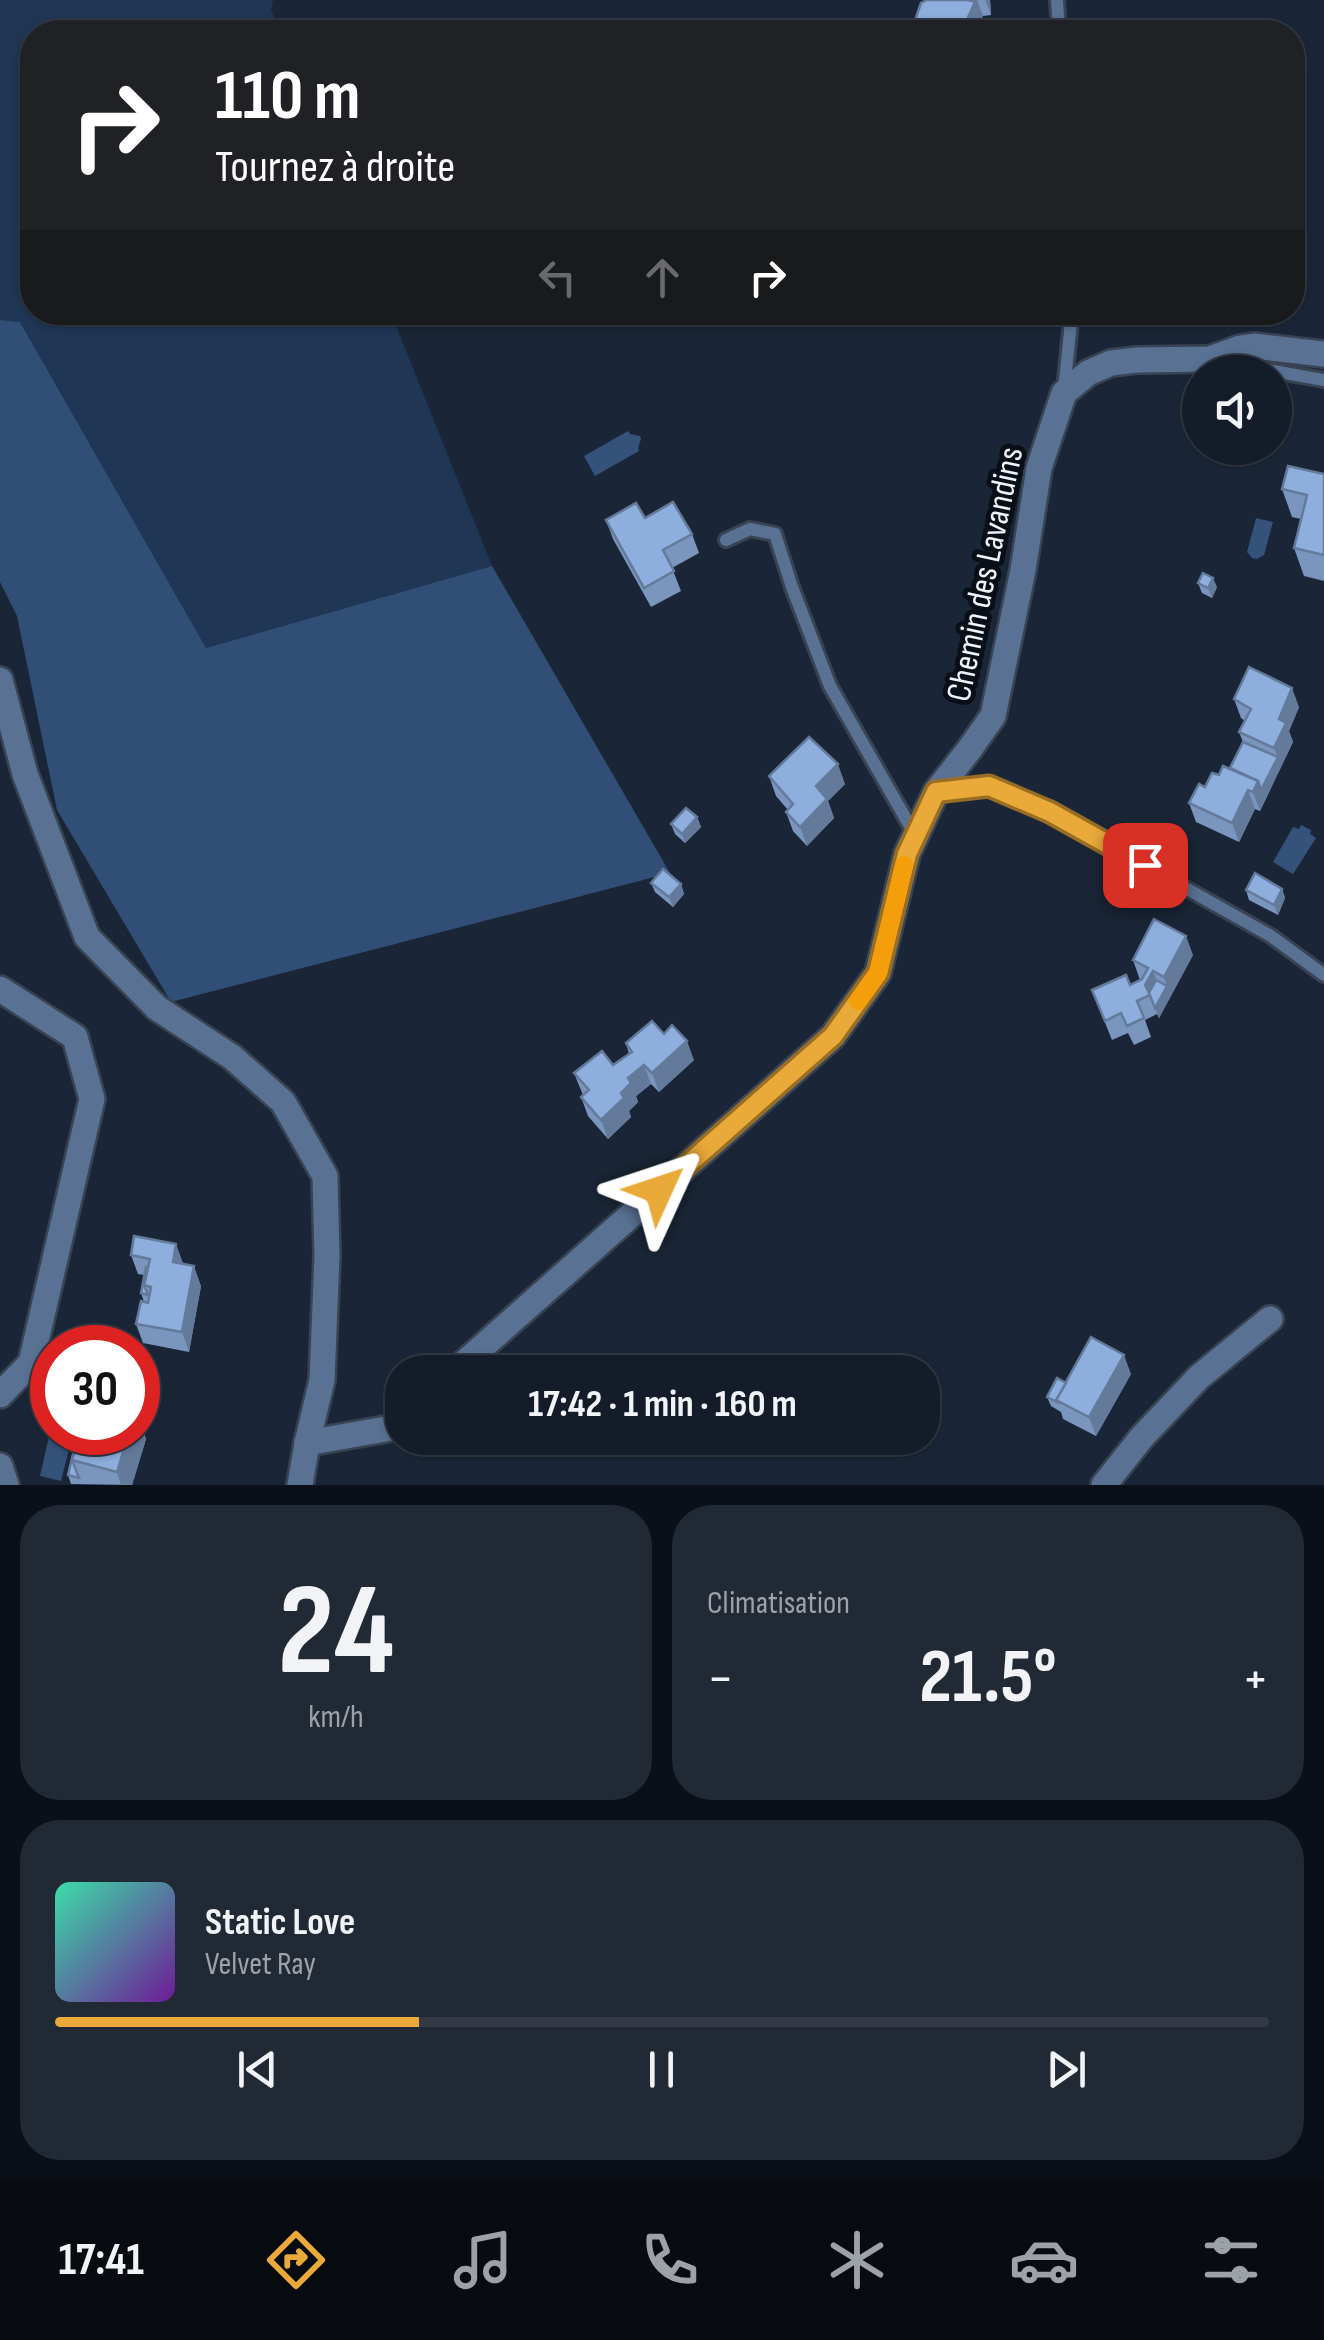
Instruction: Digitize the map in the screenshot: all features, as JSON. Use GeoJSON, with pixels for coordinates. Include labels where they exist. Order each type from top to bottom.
{"type":"FeatureCollection","features":[{"type":"Feature","properties":{"kind":"street"},"geometry":{"type":"LineString","coordinates":[[1221,355],[1254,346],[1324,354]]}},
{"type":"Feature","properties":{"kind":"street"},"geometry":{"type":"LineString","coordinates":[[1064,393],[1088,373],[1111,363],[1182,359]]}},
{"type":"Feature","properties":{"kind":"street","name":"Chemin des Lavandins"},"geometry":{"type":"LineString","coordinates":[[473,1355],[833,1036],[878,973],[907,854],[915,836],[936,792],[993,716],[1039,468],[1064,393]]}},
{"type":"Feature","properties":{"kind":"street"},"geometry":{"type":"LineString","coordinates":[[0,680],[25,774],[87,937],[157,1008],[232,1057],[283,1102],[325,1176],[327,1256],[322,1380],[300,1485]]}},
{"type":"Feature","properties":{"kind":"street"},"geometry":{"type":"LineString","coordinates":[[0,742],[25,774]]}},
{"type":"Feature","properties":{"kind":"street"},"geometry":{"type":"LineString","coordinates":[[0,989],[75,1037],[92,1099],[31,1363],[0,1395]]}},
{"type":"Feature","properties":{"kind":"street"},"geometry":{"type":"LineString","coordinates":[[1104,1485],[1198,1377],[1270,1319]]}},
{"type":"Feature","properties":{"kind":"street"},"geometry":{"type":"LineString","coordinates":[[307,1443],[385,1429]]}},
{"type":"Feature","properties":{"kind":"street"},"geometry":{"type":"LineString","coordinates":[[0,1466],[6,1485]]}},
{"type":"Feature","properties":{"kind":"lane"},"geometry":{"type":"LineString","coordinates":[[1064,393],[1071,325]]}},
{"type":"Feature","properties":{"kind":"lane"},"geometry":{"type":"LineString","coordinates":[[1292,374],[1324,380]]}},
{"type":"Feature","properties":{"kind":"lane"},"geometry":{"type":"LineString","coordinates":[[726,540],[750,529],[775,534],[830,686],[915,836]]}},
{"type":"Feature","properties":{"kind":"lane"},"geometry":{"type":"LineString","coordinates":[[936,792],[989,786],[1050,812],[1270,936],[1324,975]]}},
{"type":"Feature","properties":{"kind":"shaded area"},"geometry":{"type":"Polygon","coordinates":[[[0,0],[273,0],[271,9],[275,20],[20,20],[20,322],[0,320],[0,0]]]}},
{"type":"Feature","properties":{"kind":"shaded area"},"geometry":{"type":"Polygon","coordinates":[[[0,320],[20,322],[206,648],[492,566],[670,873],[171,1002],[57,810],[17,616],[0,582],[0,320]]]}},
{"type":"Feature","properties":{"kind":"shaded area"},"geometry":{"type":"Polygon","coordinates":[[[22,325],[396,325],[492,566],[206,648],[22,325]]]}},
{"type":"Feature","properties":{"kind":"shaded area"},"geometry":{"type":"Polygon","coordinates":[[[628,431],[640,436],[639,451],[595,476],[584,456],[628,431]]]}},
{"type":"Feature","properties":{"kind":"shaded area"},"geometry":{"type":"Polygon","coordinates":[[[1256,518],[1273,522],[1264,555],[1257,559],[1247,552],[1256,518]]]}},
{"type":"Feature","properties":{"kind":"shaded area"},"geometry":{"type":"Polygon","coordinates":[[[1301,825],[1316,838],[1293,874],[1273,862],[1293,827],[1299,829],[1301,825]]]}},
{"type":"Feature","properties":{"kind":"shaded area"},"geometry":{"type":"Polygon","coordinates":[[[45,1455],[68,1455],[61,1481],[40,1476],[45,1455]]]}},
{"type":"Feature","properties":{"kind":"building"},"geometry":{"type":"Polygon","coordinates":[[[975,2],[967,20],[915,20],[921,3],[975,2]]]}},
{"type":"Feature","properties":{"kind":"building"},"geometry":{"type":"Polygon","coordinates":[[[1288,466],[1324,474],[1324,555],[1294,548],[1307,495],[1282,489],[1288,466]]]}},
{"type":"Feature","properties":{"kind":"building"},"geometry":{"type":"Polygon","coordinates":[[[673,502],[692,534],[663,550],[674,571],[644,588],[606,520],[636,503],[645,518],[673,502]]]}},
{"type":"Feature","properties":{"kind":"building"},"geometry":{"type":"Polygon","coordinates":[[[1203,573],[1213,578],[1208,588],[1198,583],[1203,573]]]}},
{"type":"Feature","properties":{"kind":"building"},"geometry":{"type":"Polygon","coordinates":[[[1249,667],[1292,688],[1279,719],[1286,723],[1274,748],[1239,732],[1251,709],[1234,699],[1249,667]]]}},
{"type":"Feature","properties":{"kind":"building"},"geometry":{"type":"Polygon","coordinates":[[[809,737],[838,764],[816,786],[827,799],[800,827],[786,812],[793,804],[769,776],[809,737]]]}},
{"type":"Feature","properties":{"kind":"building"},"geometry":{"type":"Polygon","coordinates":[[[1243,742],[1278,757],[1261,790],[1258,781],[1230,768],[1243,742]]]}},
{"type":"Feature","properties":{"kind":"building"},"geometry":{"type":"Polygon","coordinates":[[[1223,766],[1258,781],[1253,792],[1248,790],[1232,823],[1189,803],[1199,784],[1205,787],[1212,773],[1219,775],[1223,766]]]}},
{"type":"Feature","properties":{"kind":"building"},"geometry":{"type":"Polygon","coordinates":[[[686,808],[697,817],[682,834],[671,824],[686,808]]]}},
{"type":"Feature","properties":{"kind":"building"},"geometry":{"type":"Polygon","coordinates":[[[663,869],[681,884],[669,897],[651,883],[663,869]]]}},
{"type":"Feature","properties":{"kind":"building"},"geometry":{"type":"Polygon","coordinates":[[[1255,873],[1282,889],[1274,905],[1246,890],[1255,873]]]}},
{"type":"Feature","properties":{"kind":"building"},"geometry":{"type":"Polygon","coordinates":[[[1154,919],[1186,936],[1164,977],[1153,971],[1145,985],[1150,995],[1137,1001],[1144,1018],[1127,1026],[1121,1013],[1105,1021],[1092,990],[1126,975],[1130,985],[1142,979],[1148,968],[1133,960],[1154,919]]]}},
{"type":"Feature","properties":{"kind":"building"},"geometry":{"type":"Polygon","coordinates":[[[1156,980],[1167,986],[1155,1008],[1149,993],[1156,980]]]}},
{"type":"Feature","properties":{"kind":"building"},"geometry":{"type":"Polygon","coordinates":[[[652,1021],[664,1034],[672,1025],[687,1041],[652,1073],[644,1065],[628,1078],[631,1083],[621,1093],[624,1098],[601,1120],[581,1097],[589,1090],[574,1073],[602,1051],[613,1065],[632,1052],[626,1043],[652,1021]]]}},
{"type":"Feature","properties":{"kind":"building"},"geometry":{"type":"Polygon","coordinates":[[[134,1236],[176,1244],[173,1262],[194,1266],[182,1332],[160,1328],[160,1325],[136,1324],[141,1301],[148,1303],[151,1287],[144,1285],[150,1259],[131,1255],[134,1236]]]}},
{"type":"Feature","properties":{"kind":"building"},"geometry":{"type":"Polygon","coordinates":[[[146,1267],[144,1285],[148,1295],[141,1293],[146,1267]]]}},
{"type":"Feature","properties":{"kind":"building"},"geometry":{"type":"Polygon","coordinates":[[[1091,1337],[1124,1355],[1089,1417],[1056,1400],[1091,1337]]]}},
{"type":"Feature","properties":{"kind":"building"},"geometry":{"type":"Polygon","coordinates":[[[1057,1378],[1066,1383],[1057,1402],[1047,1397],[1057,1378]]]}},
{"type":"Feature","properties":{"kind":"building"},"geometry":{"type":"Polygon","coordinates":[[[73,1455],[122,1455],[117,1472],[72,1460],[73,1455]]]}},
{"type":"Feature","properties":{"kind":"building"},"geometry":{"type":"Polygon","coordinates":[[[73,1455],[73,1455],[79,1478],[68,1475],[73,1455]]]}},
{"type":"Feature","properties":{"kind":"slow traffic"},"geometry":{"type":"LineString","coordinates":[[858,1001],[878,973],[904,865]]}},
{"type":"Feature","properties":{"kind":"route"},"geometry":{"type":"LineString","coordinates":[[659,1190],[833,1036],[878,973],[907,854],[936,792],[989,786],[1050,812],[1145,865]]}}]}
